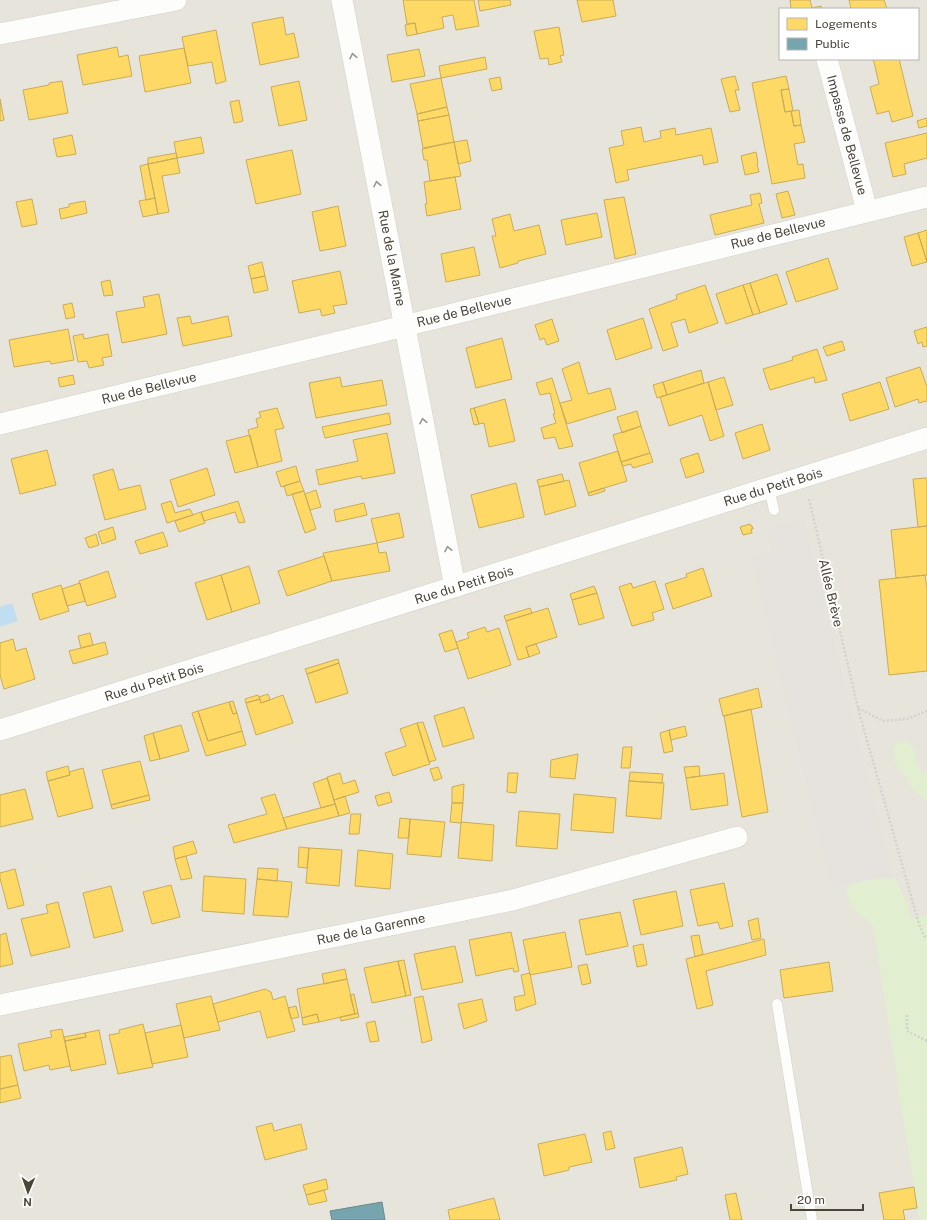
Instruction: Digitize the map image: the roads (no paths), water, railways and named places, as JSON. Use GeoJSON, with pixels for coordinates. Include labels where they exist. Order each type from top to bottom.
{"type":"FeatureCollection","features":[{"type":"Feature","properties":{"kind":"street"},"geometry":{"type":"LineString","coordinates":[[0,34],[176,0]]}},
{"type":"Feature","properties":{"kind":"street","name":"Rue de la Marne"},"geometry":{"type":"LineString","coordinates":[[342,0],[455,587]]}},
{"type":"Feature","properties":{"kind":"street","name":"Impasse de Bellevue"},"geometry":{"type":"LineString","coordinates":[[827,60],[867,211]]}},
{"type":"Feature","properties":{"kind":"street","name":"Rue de Bellevue"},"geometry":{"type":"LineString","coordinates":[[0,424],[927,197]]}},
{"type":"Feature","properties":{"kind":"street","name":"Rue du Petit Bois"},"geometry":{"type":"LineString","coordinates":[[0,730],[927,438]]}},
{"type":"Feature","properties":{"kind":"street","name":"Rue de la Garenne"},"geometry":{"type":"LineString","coordinates":[[0,1005],[513,900],[737,838]]}},
{"type":"Feature","properties":{"kind":"lane"},"geometry":{"type":"LineString","coordinates":[[769,488],[774,510]]}},
{"type":"Feature","properties":{"kind":"lane"},"geometry":{"type":"LineString","coordinates":[[777,1004],[812,1220]]}},
{"type":"Feature","properties":{"kind":"water"},"geometry":{"type":"Polygon","coordinates":[[[12,603],[18,621],[0,627],[0,607],[12,603]]]}}]}
